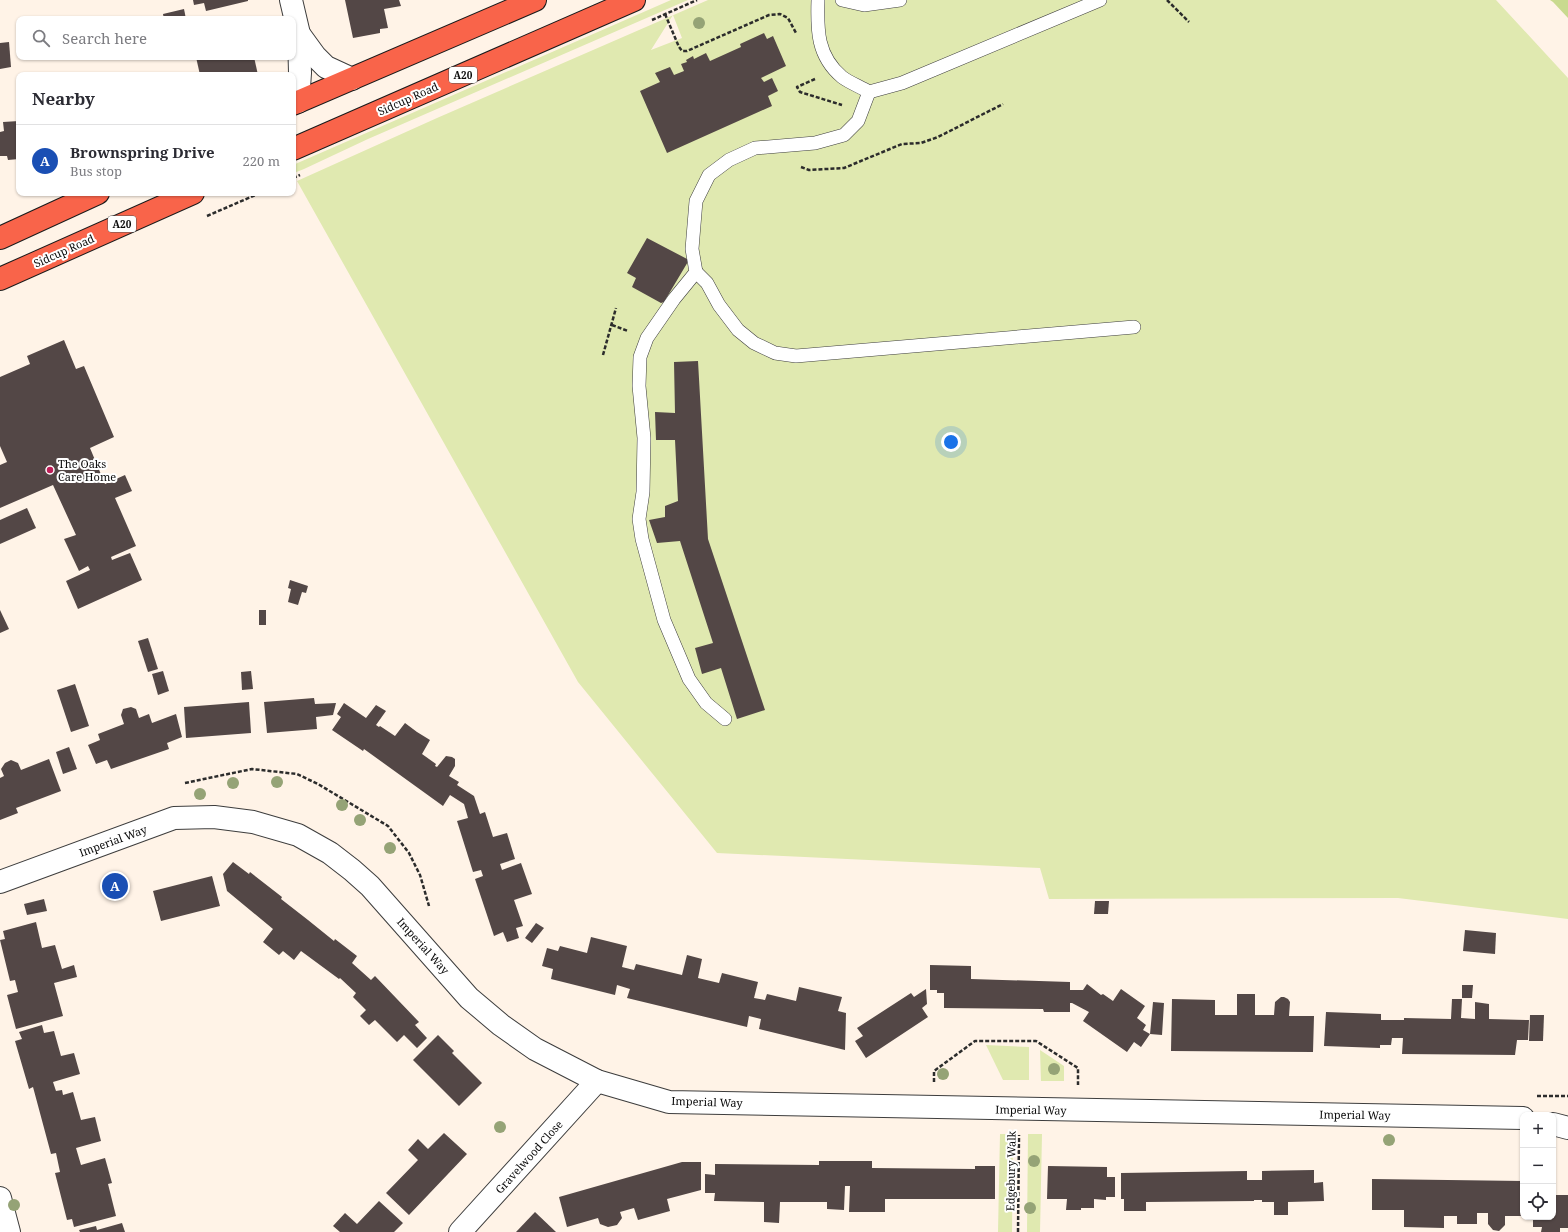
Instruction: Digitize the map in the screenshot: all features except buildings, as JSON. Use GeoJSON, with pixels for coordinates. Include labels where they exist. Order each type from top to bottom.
{"type":"FeatureCollection","features":[{"type":"Feature","properties":{"kind":"highway"},"geometry":{"type":"LineString","coordinates":[[296,103],[535,0]]}},
{"type":"Feature","properties":{"kind":"highway","name":"Sidcup Road"},"geometry":{"type":"LineString","coordinates":[[296,148],[634,0]]}},
{"type":"Feature","properties":{"kind":"highway"},"geometry":{"type":"LineString","coordinates":[[0,238],[91,196]]}},
{"type":"Feature","properties":{"kind":"highway","name":"Sidcup Road"},"geometry":{"type":"LineString","coordinates":[[0,279],[186,196]]}},
{"type":"Feature","properties":{"kind":"street"},"geometry":{"type":"LineString","coordinates":[[292,0],[295,16]]}},
{"type":"Feature","properties":{"kind":"street"},"geometry":{"type":"LineString","coordinates":[[296,19],[299,34],[300,73],[296,97]]}},
{"type":"Feature","properties":{"kind":"street"},"geometry":{"type":"LineString","coordinates":[[299,34],[315,56],[326,67],[352,79]]}},
{"type":"Feature","properties":{"kind":"street","name":"Imperial Way"},"geometry":{"type":"LineString","coordinates":[[0,882],[174,818],[214,817],[253,822],[298,835],[330,853],[370,886],[469,998],[535,1049],[597,1082],[669,1102],[933,1106],[1020,1110],[1520,1118]]}},
{"type":"Feature","properties":{"kind":"street","name":"Gravelwood Close"},"geometry":{"type":"LineString","coordinates":[[460,1232],[597,1082]]}},
{"type":"Feature","properties":{"kind":"street"},"geometry":{"type":"LineString","coordinates":[[1556,1125],[1568,1128]]}},
{"type":"Feature","properties":{"kind":"street"},"geometry":{"type":"LineString","coordinates":[[0,1198],[9,1232]]}},
{"type":"Feature","properties":{"kind":"lane"},"geometry":{"type":"LineString","coordinates":[[818,0],[817,30],[825,58],[842,77],[869,92],[902,83],[1100,0]]}},
{"type":"Feature","properties":{"kind":"lane"},"geometry":{"type":"LineString","coordinates":[[842,0],[864,5],[900,0]]}},
{"type":"Feature","properties":{"kind":"lane"},"geometry":{"type":"LineString","coordinates":[[869,92],[858,121],[844,135],[815,143],[755,148],[729,160],[709,175],[696,202],[692,249],[696,272],[707,283],[719,304],[738,330],[754,343],[776,353],[796,356],[1134,327]]}},
{"type":"Feature","properties":{"kind":"lane"},"geometry":{"type":"LineString","coordinates":[[696,272],[674,299],[647,338],[640,357],[639,386],[644,438],[643,492],[639,519],[642,539],[664,620],[689,679],[706,703],[726,719]]}},
{"type":"Feature","properties":{"kind":"path"},"geometry":{"type":"LineString","coordinates":[[1167,0],[1189,22]]}},
{"type":"Feature","properties":{"kind":"path"},"geometry":{"type":"LineString","coordinates":[[665,14],[682,51],[687,51],[769,15],[780,14],[788,18],[798,38]]}},
{"type":"Feature","properties":{"kind":"path"},"geometry":{"type":"LineString","coordinates":[[818,78],[797,88],[800,92],[862,111]]}},
{"type":"Feature","properties":{"kind":"path"},"geometry":{"type":"LineString","coordinates":[[771,146],[778,157],[809,170],[844,168],[902,144],[921,143],[938,137],[1003,104]]}},
{"type":"Feature","properties":{"kind":"path"},"geometry":{"type":"LineString","coordinates":[[603,355],[616,308]]}},
{"type":"Feature","properties":{"kind":"path"},"geometry":{"type":"LineString","coordinates":[[185,783],[252,769],[297,774],[318,784],[388,826],[409,853],[420,875],[429,906]]}},
{"type":"Feature","properties":{"kind":"path"},"geometry":{"type":"LineString","coordinates":[[933,1106],[934,1071],[976,1041],[1036,1041],[1078,1068],[1079,1111]]}},
{"type":"Feature","properties":{"kind":"path"},"geometry":{"type":"LineString","coordinates":[[1537,1096],[1568,1096]]}},
{"type":"Feature","properties":{"kind":"path","name":"Edgebury Walk"},"geometry":{"type":"LineString","coordinates":[[1018,1232],[1020,1110]]}},
{"type":"Feature","properties":{"kind":"green space"},"geometry":{"type":"Polygon","coordinates":[[[671,0],[688,0],[368,139],[296,172],[296,164],[671,0]]]}},
{"type":"Feature","properties":{"kind":"green space"},"geometry":{"type":"Polygon","coordinates":[[[708,0],[1496,0],[1568,78],[1568,919],[1398,898],[1049,899],[1040,868],[717,853],[578,682],[297,181],[673,15],[708,0]],[[673,15],[651,50],[682,38],[673,15]]]}},
{"type":"Feature","properties":{"kind":"green space"},"geometry":{"type":"Polygon","coordinates":[[[1550,0],[1568,0],[1568,18],[1553,2],[1550,0]]]}},
{"type":"Feature","properties":{"kind":"green space"},"geometry":{"type":"Polygon","coordinates":[[[986,1045],[1029,1047],[1029,1080],[1003,1080],[986,1045]]]}},
{"type":"Feature","properties":{"kind":"green space"},"geometry":{"type":"Polygon","coordinates":[[[1040,1050],[1064,1066],[1064,1081],[1041,1081],[1040,1050]]]}},
{"type":"Feature","properties":{"kind":"green space"},"geometry":{"type":"Polygon","coordinates":[[[1000,1134],[1013,1134],[1012,1232],[998,1232],[1000,1134]]]}},
{"type":"Feature","properties":{"kind":"green space"},"geometry":{"type":"Polygon","coordinates":[[[1028,1134],[1042,1134],[1040,1232],[1027,1232],[1028,1134]]]}},
{"type":"Feature","properties":{"kind":"place","name":"The Oaks Care Home"},"geometry":{"type":"Point","coordinates":[50,470]}},
{"type":"Feature","properties":{"kind":"place","name":"Brownspring Drive"},"geometry":{"type":"Point","coordinates":[115,886]}}]}
